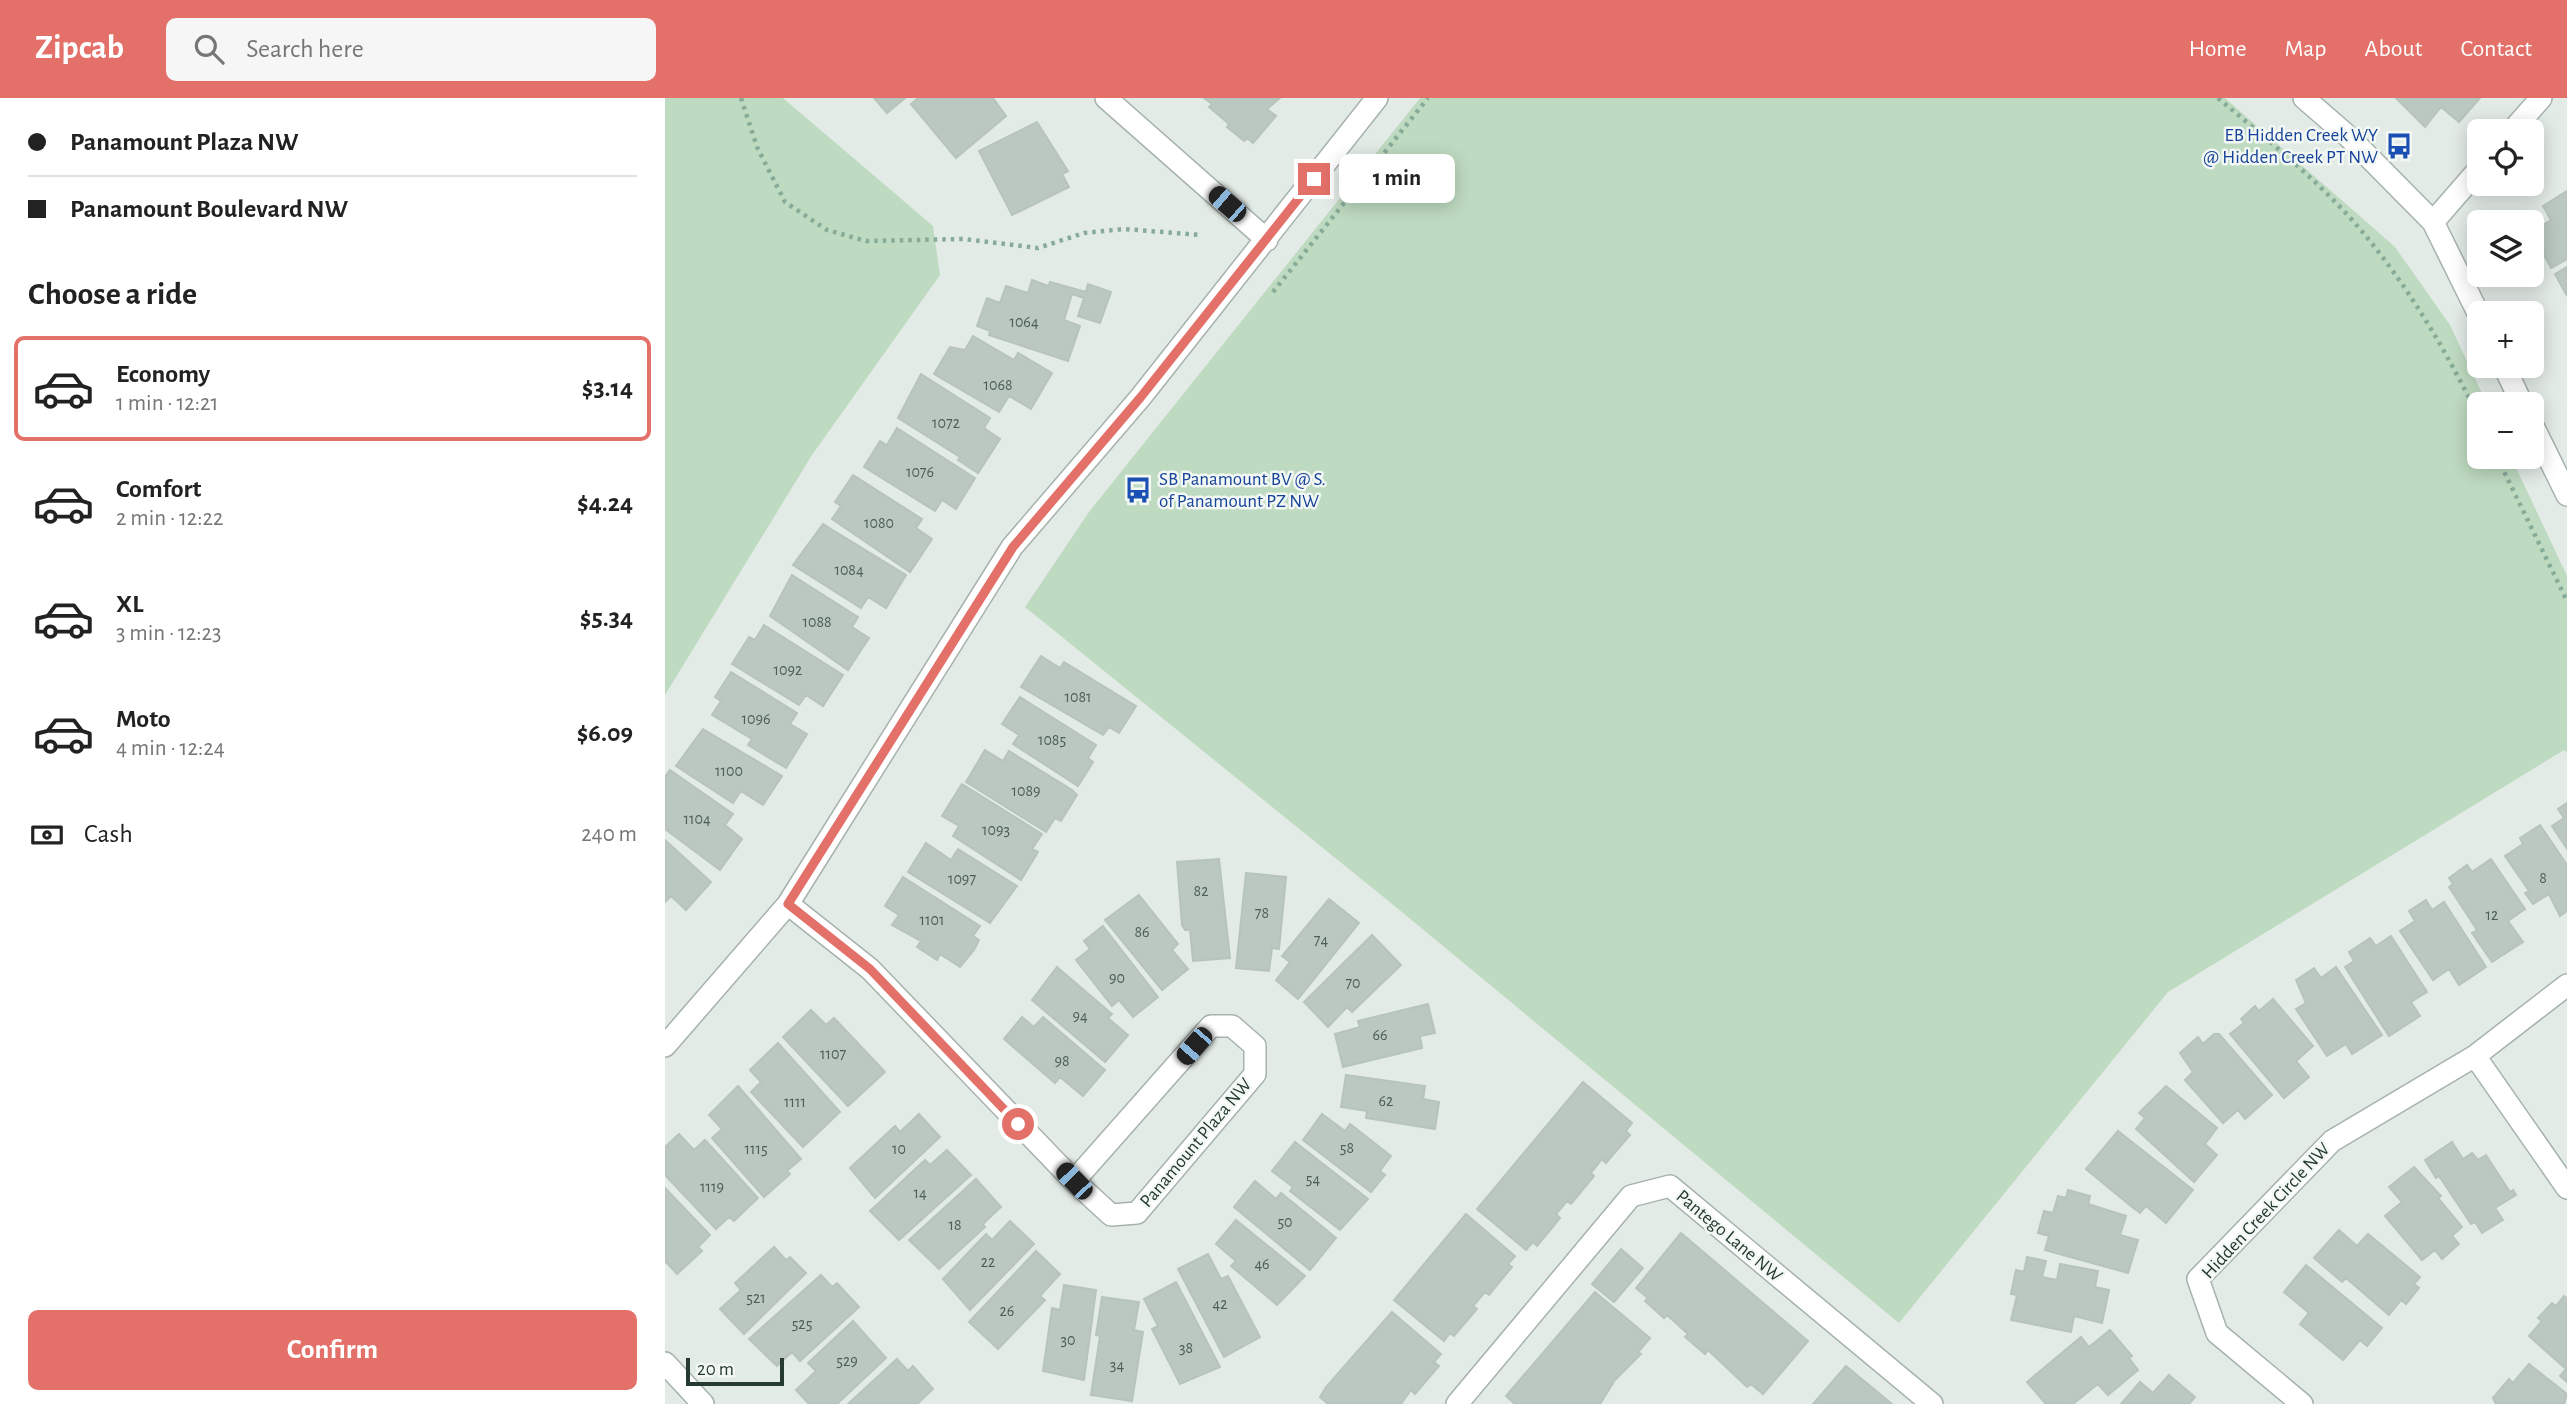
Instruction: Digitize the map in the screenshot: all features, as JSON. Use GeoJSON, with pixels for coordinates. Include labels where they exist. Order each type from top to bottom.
{"type":"FeatureCollection","features":[{"type":"Feature","properties":{"kind":"street"},"geometry":{"type":"LineString","coordinates":[[1106,98],[1267,240]]}},
{"type":"Feature","properties":{"kind":"street"},"geometry":{"type":"LineString","coordinates":[[665,1046],[788,904],[1013,547],[1140,398],[1377,98]]}},
{"type":"Feature","properties":{"kind":"street"},"geometry":{"type":"LineString","coordinates":[[2304,98],[2349,136],[2433,222],[2472,301]]}},
{"type":"Feature","properties":{"kind":"street"},"geometry":{"type":"LineString","coordinates":[[2523,119],[2541,98]]}},
{"type":"Feature","properties":{"kind":"street"},"geometry":{"type":"LineString","coordinates":[[2433,222],[2467,183]]}},
{"type":"Feature","properties":{"kind":"street"},"geometry":{"type":"LineString","coordinates":[[2544,448],[2567,495]]}},
{"type":"Feature","properties":{"kind":"street","name":"Panamount Plaza NW"},"geometry":{"type":"LineString","coordinates":[[788,904],[870,969],[1074,1181],[1111,1214],[1137,1213],[1255,1074],[1255,1046],[1232,1026],[1211,1026],[1074,1181]]}},
{"type":"Feature","properties":{"kind":"street","name":"Hidden Creek Circle NW"},"geometry":{"type":"LineString","coordinates":[[2302,1404],[2217,1333],[2198,1279],[2332,1140],[2475,1056],[2567,985]]}},
{"type":"Feature","properties":{"kind":"street"},"geometry":{"type":"LineString","coordinates":[[2475,1056],[2567,1188]]}},
{"type":"Feature","properties":{"kind":"street","name":"Pantego Lane NW"},"geometry":{"type":"LineString","coordinates":[[1457,1404],[1631,1196],[1670,1186],[1932,1404]]}},
{"type":"Feature","properties":{"kind":"street"},"geometry":{"type":"LineString","coordinates":[[665,1363],[703,1404]]}},
{"type":"Feature","properties":{"kind":"path"},"geometry":{"type":"LineString","coordinates":[[741,98],[757,147],[785,202],[827,230],[866,241],[964,239],[1038,248],[1084,233],[1124,229],[1200,235]]}},
{"type":"Feature","properties":{"kind":"path"},"geometry":{"type":"LineString","coordinates":[[1273,292],[1428,98]]}},
{"type":"Feature","properties":{"kind":"path"},"geometry":{"type":"LineString","coordinates":[[2218,98],[2280,150],[2353,221],[2407,292],[2451,361],[2467,394]]}},
{"type":"Feature","properties":{"kind":"path"},"geometry":{"type":"LineString","coordinates":[[2503,469],[2567,601]]}},
{"type":"Feature","properties":{"kind":"green space"},"geometry":{"type":"Polygon","coordinates":[[[665,98],[783,98],[933,226],[940,275],[812,455],[665,695],[665,98]]]}},
{"type":"Feature","properties":{"kind":"green space"},"geometry":{"type":"Polygon","coordinates":[[[1420,98],[2225,98],[2395,247],[2450,325],[2467,361],[2467,378],[2475,378],[2481,392],[2467,392],[2467,469],[2517,469],[2567,576],[2567,753],[2564,750],[2168,992],[1899,1323],[1391,903],[1025,607],[1089,512],[1420,98]]]}},
{"type":"Feature","properties":{"kind":"building"},"geometry":{"type":"Polygon","coordinates":[[[874,98],[905,98],[887,113],[874,98]]]}},
{"type":"Feature","properties":{"kind":"building"},"geometry":{"type":"Polygon","coordinates":[[[918,98],[993,98],[1006,116],[956,158],[911,104],[918,98]]]}},
{"type":"Feature","properties":{"kind":"building"},"geometry":{"type":"Polygon","coordinates":[[[1204,98],[1280,98],[1267,109],[1276,116],[1253,143],[1247,138],[1244,141],[1227,127],[1229,124],[1209,107],[1212,104],[1204,98]]]}},
{"type":"Feature","properties":{"kind":"building"},"geometry":{"type":"Polygon","coordinates":[[[2396,98],[2480,98],[2459,122],[2441,107],[2425,127],[2396,98]]]}},
{"type":"Feature","properties":{"kind":"building"},"geometry":{"type":"Polygon","coordinates":[[[1037,122],[1068,171],[1062,174],[1069,187],[1012,215],[979,151],[1037,122]]]}},
{"type":"Feature","properties":{"kind":"building"},"geometry":{"type":"Polygon","coordinates":[[[2567,191],[2567,259],[2551,268],[2544,255],[2544,224],[2551,220],[2543,206],[2567,191]]]}},
{"type":"Feature","properties":{"kind":"building"},"geometry":{"type":"Polygon","coordinates":[[[2567,267],[2567,296],[2555,274],[2567,267]]]}},
{"type":"Feature","properties":{"kind":"building"},"geometry":{"type":"Polygon","coordinates":[[[1032,280],[1048,286],[1050,282],[1086,292],[1088,284],[1111,292],[1100,323],[1078,316],[1084,298],[1072,294],[1064,320],[1080,326],[1068,361],[989,335],[990,331],[977,326],[987,298],[1000,303],[1006,286],[1028,293],[1032,280]]]}},
{"type":"Feature","properties":{"kind":"building"},"geometry":{"type":"Polygon","coordinates":[[[973,336],[1014,360],[1018,353],[1052,373],[1031,409],[1009,396],[999,412],[934,374],[950,347],[965,350],[973,336]]]}},
{"type":"Feature","properties":{"kind":"building"},"geometry":{"type":"Polygon","coordinates":[[[921,374],[990,418],[984,428],[1000,439],[978,473],[958,460],[960,457],[898,418],[921,374]]]}},
{"type":"Feature","properties":{"kind":"building"},"geometry":{"type":"Polygon","coordinates":[[[897,428],[975,478],[956,509],[942,500],[935,511],[864,467],[880,441],[887,445],[897,428]]]}},
{"type":"Feature","properties":{"kind":"building"},"geometry":{"type":"Polygon","coordinates":[[[853,475],[922,519],[916,528],[932,539],[910,572],[832,519],[841,506],[835,502],[853,475]]]}},
{"type":"Feature","properties":{"kind":"building"},"geometry":{"type":"Polygon","coordinates":[[[823,524],[906,575],[886,608],[868,597],[861,608],[793,565],[823,524]]]}},
{"type":"Feature","properties":{"kind":"building"},"geometry":{"type":"Polygon","coordinates":[[[792,575],[858,617],[852,627],[869,638],[848,670],[770,616],[792,575]]]}},
{"type":"Feature","properties":{"kind":"building"},"geometry":{"type":"Polygon","coordinates":[[[764,625],[843,675],[823,706],[806,695],[799,705],[732,664],[749,637],[755,640],[764,625]]]}},
{"type":"Feature","properties":{"kind":"building"},"geometry":{"type":"Polygon","coordinates":[[[1041,656],[1060,668],[1064,662],[1136,706],[1119,733],[1109,727],[1103,735],[1021,687],[1041,656]]]}},
{"type":"Feature","properties":{"kind":"building"},"geometry":{"type":"Polygon","coordinates":[[[731,672],[797,713],[790,724],[807,734],[786,768],[748,745],[752,739],[712,715],[721,701],[715,697],[731,672]]]}},
{"type":"Feature","properties":{"kind":"building"},"geometry":{"type":"Polygon","coordinates":[[[1020,697],[1096,745],[1088,758],[1093,762],[1078,786],[1013,744],[1019,735],[1002,724],[1020,697]]]}},
{"type":"Feature","properties":{"kind":"building"},"geometry":{"type":"Polygon","coordinates":[[[703,729],[782,776],[763,805],[741,791],[733,803],[676,766],[703,729]]]}},
{"type":"Feature","properties":{"kind":"building"},"geometry":{"type":"Polygon","coordinates":[[[985,750],[1003,761],[1009,751],[1072,790],[1077,795],[1061,821],[1055,818],[1046,832],[966,782],[985,750]]]}},
{"type":"Feature","properties":{"kind":"building"},"geometry":{"type":"Polygon","coordinates":[[[670,770],[733,814],[725,825],[742,839],[720,870],[665,829],[665,777],[670,770]]]}},
{"type":"Feature","properties":{"kind":"building"},"geometry":{"type":"Polygon","coordinates":[[[962,784],[1042,834],[1032,849],[1038,852],[1021,880],[953,836],[959,826],[942,816],[962,784]]]}},
{"type":"Feature","properties":{"kind":"building"},"geometry":{"type":"Polygon","coordinates":[[[2567,803],[2567,849],[2552,826],[2564,818],[2558,809],[2567,803]]]}},
{"type":"Feature","properties":{"kind":"building"},"geometry":{"type":"Polygon","coordinates":[[[2540,825],[2567,865],[2567,911],[2560,916],[2549,894],[2533,904],[2525,893],[2529,891],[2505,856],[2523,844],[2520,838],[2540,825]]]}},
{"type":"Feature","properties":{"kind":"building"},"geometry":{"type":"Polygon","coordinates":[[[665,840],[711,882],[686,910],[671,896],[665,902],[665,840]]]}},
{"type":"Feature","properties":{"kind":"building"},"geometry":{"type":"Polygon","coordinates":[[[926,843],[951,860],[958,849],[1017,886],[990,923],[908,872],[926,843]]]}},
{"type":"Feature","properties":{"kind":"building"},"geometry":{"type":"Polygon","coordinates":[[[1219,859],[1230,958],[1193,961],[1190,930],[1185,930],[1182,925],[1177,862],[1219,859]]]}},
{"type":"Feature","properties":{"kind":"building"},"geometry":{"type":"Polygon","coordinates":[[[2491,859],[2525,909],[2508,921],[2523,942],[2492,962],[2472,933],[2477,930],[2449,887],[2453,884],[2449,878],[2467,865],[2472,872],[2491,859]]]}},
{"type":"Feature","properties":{"kind":"building"},"geometry":{"type":"Polygon","coordinates":[[[1246,873],[1286,877],[1279,949],[1272,948],[1269,971],[1236,968],[1246,873]]]}},
{"type":"Feature","properties":{"kind":"building"},"geometry":{"type":"Polygon","coordinates":[[[903,877],[980,926],[973,936],[979,940],[960,967],[940,954],[937,960],[917,947],[921,941],[892,925],[899,915],[885,906],[903,877]]]}},
{"type":"Feature","properties":{"kind":"building"},"geometry":{"type":"Polygon","coordinates":[[[1139,895],[1178,944],[1172,950],[1188,969],[1162,990],[1105,920],[1139,895]]]}},
{"type":"Feature","properties":{"kind":"building"},"geometry":{"type":"Polygon","coordinates":[[[1329,899],[1359,923],[1298,999],[1276,980],[1290,962],[1282,956],[1329,899]]]}},
{"type":"Feature","properties":{"kind":"building"},"geometry":{"type":"Polygon","coordinates":[[[2426,900],[2432,910],[2444,902],[2486,967],[2459,985],[2449,969],[2433,980],[2400,931],[2415,921],[2409,911],[2426,900]]]}},
{"type":"Feature","properties":{"kind":"building"},"geometry":{"type":"Polygon","coordinates":[[[1103,926],[1158,997],[1133,1017],[1119,1000],[1112,1006],[1076,960],[1090,949],[1084,941],[1103,926]]]}},
{"type":"Feature","properties":{"kind":"building"},"geometry":{"type":"Polygon","coordinates":[[[1372,935],[1401,965],[1352,1012],[1347,1007],[1328,1027],[1304,1002],[1372,935]]]}},
{"type":"Feature","properties":{"kind":"building"},"geometry":{"type":"Polygon","coordinates":[[[2391,936],[2427,992],[2411,1002],[2420,1016],[2389,1036],[2345,967],[2354,961],[2349,952],[2370,938],[2376,946],[2391,936]]]}},
{"type":"Feature","properties":{"kind":"building"},"geometry":{"type":"Polygon","coordinates":[[[1057,967],[1112,1014],[1108,1018],[1128,1035],[1105,1062],[1032,1000],[1057,967]]]}},
{"type":"Feature","properties":{"kind":"building"},"geometry":{"type":"Polygon","coordinates":[[[2336,967],[2382,1035],[2352,1054],[2346,1044],[2327,1056],[2296,1009],[2306,1003],[2296,980],[2314,968],[2321,978],[2336,967]]]}},
{"type":"Feature","properties":{"kind":"building"},"geometry":{"type":"Polygon","coordinates":[[[2273,999],[2313,1046],[2296,1061],[2309,1077],[2284,1098],[2230,1034],[2244,1023],[2241,1019],[2255,1006],[2259,1011],[2273,999]]]}},
{"type":"Feature","properties":{"kind":"building"},"geometry":{"type":"Polygon","coordinates":[[[1428,1004],[1435,1033],[1420,1036],[1422,1048],[1343,1067],[1335,1034],[1360,1027],[1358,1021],[1428,1004]]]}},
{"type":"Feature","properties":{"kind":"building"},"geometry":{"type":"Polygon","coordinates":[[[811,1010],[826,1025],[834,1018],[885,1072],[848,1106],[783,1037],[811,1010]]]}},
{"type":"Feature","properties":{"kind":"building"},"geometry":{"type":"Polygon","coordinates":[[[1022,1017],[1034,1027],[1043,1017],[1105,1070],[1083,1096],[1060,1077],[1055,1083],[1004,1039],[1022,1017]]]}},
{"type":"Feature","properties":{"kind":"building"},"geometry":{"type":"Polygon","coordinates":[[[2214,1034],[2219,1034],[2272,1095],[2245,1119],[2238,1110],[2223,1123],[2185,1080],[2193,1072],[2180,1053],[2198,1037],[2203,1044],[2214,1034]]]}},
{"type":"Feature","properties":{"kind":"building"},"geometry":{"type":"Polygon","coordinates":[[[778,1043],[840,1112],[803,1147],[751,1092],[761,1082],[750,1070],[778,1043]]]}},
{"type":"Feature","properties":{"kind":"building"},"geometry":{"type":"Polygon","coordinates":[[[1346,1075],[1425,1086],[1423,1099],[1439,1102],[1435,1129],[1366,1118],[1367,1111],[1341,1107],[1346,1075]]]}},
{"type":"Feature","properties":{"kind":"building"},"geometry":{"type":"Polygon","coordinates":[[[1583,1082],[1632,1123],[1626,1131],[1630,1135],[1606,1163],[1602,1159],[1591,1173],[1594,1176],[1571,1204],[1567,1201],[1556,1214],[1560,1218],[1537,1246],[1533,1242],[1526,1250],[1477,1209],[1583,1082]]]}},
{"type":"Feature","properties":{"kind":"building"},"geometry":{"type":"Polygon","coordinates":[[[738,1086],[801,1159],[787,1171],[790,1174],[764,1197],[712,1138],[722,1129],[709,1115],[738,1086]]]}},
{"type":"Feature","properties":{"kind":"building"},"geometry":{"type":"Polygon","coordinates":[[[2166,1086],[2217,1128],[2205,1144],[2217,1155],[2194,1182],[2136,1129],[2145,1118],[2139,1113],[2166,1086]]]}},
{"type":"Feature","properties":{"kind":"building"},"geometry":{"type":"Polygon","coordinates":[[[919,1114],[940,1137],[875,1198],[850,1168],[895,1126],[900,1132],[919,1114]]]}},
{"type":"Feature","properties":{"kind":"building"},"geometry":{"type":"Polygon","coordinates":[[[1322,1114],[1345,1131],[1350,1124],[1391,1156],[1380,1171],[1385,1175],[1371,1192],[1303,1140],[1322,1114]]]}},
{"type":"Feature","properties":{"kind":"building"},"geometry":{"type":"Polygon","coordinates":[[[2118,1131],[2193,1190],[2166,1223],[2146,1206],[2140,1213],[2086,1169],[2118,1131]]]}},
{"type":"Feature","properties":{"kind":"building"},"geometry":{"type":"Polygon","coordinates":[[[679,1134],[694,1150],[705,1140],[758,1198],[734,1221],[729,1217],[716,1229],[665,1175],[665,1147],[679,1134]]]}},
{"type":"Feature","properties":{"kind":"building"},"geometry":{"type":"Polygon","coordinates":[[[1295,1142],[1368,1199],[1340,1230],[1290,1191],[1293,1187],[1272,1171],[1295,1142]]]}},
{"type":"Feature","properties":{"kind":"building"},"geometry":{"type":"Polygon","coordinates":[[[2452,1142],[2463,1159],[2472,1153],[2478,1160],[2486,1155],[2510,1192],[2513,1190],[2516,1195],[2495,1208],[2503,1220],[2482,1233],[2475,1222],[2471,1224],[2425,1160],[2452,1142]]]}},
{"type":"Feature","properties":{"kind":"building"},"geometry":{"type":"Polygon","coordinates":[[[947,1150],[971,1175],[899,1240],[870,1211],[925,1160],[930,1165],[947,1150]]]}},
{"type":"Feature","properties":{"kind":"building"},"geometry":{"type":"Polygon","coordinates":[[[2414,1167],[2441,1196],[2438,1198],[2462,1227],[2452,1236],[2459,1244],[2442,1259],[2435,1250],[2422,1260],[2385,1216],[2402,1202],[2389,1187],[2414,1167]]]}},
{"type":"Feature","properties":{"kind":"building"},"geometry":{"type":"Polygon","coordinates":[[[976,1179],[1001,1207],[983,1224],[985,1227],[939,1269],[909,1240],[976,1179]]]}},
{"type":"Feature","properties":{"kind":"building"},"geometry":{"type":"Polygon","coordinates":[[[1255,1181],[1276,1199],[1281,1193],[1336,1238],[1310,1270],[1234,1207],[1255,1181]]]}},
{"type":"Feature","properties":{"kind":"building"},"geometry":{"type":"Polygon","coordinates":[[[665,1188],[710,1235],[698,1247],[702,1251],[677,1274],[665,1261],[665,1188]]]}},
{"type":"Feature","properties":{"kind":"building"},"geometry":{"type":"Polygon","coordinates":[[[2068,1190],[2090,1196],[2088,1204],[2126,1216],[2120,1235],[2138,1240],[2128,1273],[2045,1250],[2049,1236],[2038,1233],[2044,1211],[2053,1213],[2058,1196],[2066,1198],[2068,1190]]]}},
{"type":"Feature","properties":{"kind":"building"},"geometry":{"type":"Polygon","coordinates":[[[1466,1214],[1515,1256],[1508,1264],[1512,1267],[1489,1295],[1485,1292],[1473,1306],[1477,1309],[1454,1336],[1450,1333],[1444,1341],[1394,1300],[1466,1214]]]}},
{"type":"Feature","properties":{"kind":"building"},"geometry":{"type":"Polygon","coordinates":[[[1236,1220],[1305,1276],[1277,1305],[1231,1266],[1236,1261],[1216,1244],[1236,1220]]]}},
{"type":"Feature","properties":{"kind":"building"},"geometry":{"type":"Polygon","coordinates":[[[1010,1221],[1034,1244],[970,1310],[943,1279],[986,1234],[992,1240],[1010,1221]]]}},
{"type":"Feature","properties":{"kind":"building"},"geometry":{"type":"Polygon","coordinates":[[[2339,1230],[2357,1246],[2368,1234],[2420,1277],[2414,1284],[2419,1288],[2406,1304],[2401,1300],[2389,1315],[2346,1278],[2342,1282],[2314,1258],[2339,1230]]]}},
{"type":"Feature","properties":{"kind":"building"},"geometry":{"type":"Polygon","coordinates":[[[1681,1233],[1808,1341],[1763,1394],[1751,1384],[1747,1387],[1708,1350],[1705,1354],[1685,1337],[1688,1334],[1667,1315],[1664,1318],[1645,1301],[1648,1298],[1636,1288],[1681,1233]]]}},
{"type":"Feature","properties":{"kind":"building"},"geometry":{"type":"Polygon","coordinates":[[[774,1247],[786,1260],[790,1257],[806,1273],[744,1334],[720,1309],[741,1290],[735,1283],[774,1247]]]}},
{"type":"Feature","properties":{"kind":"building"},"geometry":{"type":"Polygon","coordinates":[[[1621,1249],[1643,1268],[1614,1302],[1592,1284],[1621,1249]]]}},
{"type":"Feature","properties":{"kind":"building"},"geometry":{"type":"Polygon","coordinates":[[[1036,1251],[1060,1274],[1040,1296],[1045,1300],[998,1349],[969,1322],[1036,1251]]]}},
{"type":"Feature","properties":{"kind":"building"},"geometry":{"type":"Polygon","coordinates":[[[1208,1254],[1221,1279],[1228,1276],[1260,1337],[1224,1357],[1178,1269],[1208,1254]]]}},
{"type":"Feature","properties":{"kind":"building"},"geometry":{"type":"Polygon","coordinates":[[[2027,1257],[2046,1261],[2042,1277],[2057,1280],[2060,1264],[2098,1271],[2095,1287],[2109,1290],[2102,1323],[2074,1316],[2071,1332],[2011,1320],[2017,1295],[2011,1294],[2016,1270],[2024,1272],[2027,1257]]]}},
{"type":"Feature","properties":{"kind":"building"},"geometry":{"type":"Polygon","coordinates":[[[2306,1265],[2382,1328],[2367,1346],[2360,1340],[2343,1360],[2300,1324],[2309,1313],[2284,1292],[2306,1265]]]}},
{"type":"Feature","properties":{"kind":"building"},"geometry":{"type":"Polygon","coordinates":[[[821,1275],[832,1287],[837,1283],[859,1307],[800,1361],[792,1352],[777,1366],[749,1339],[821,1275]]]}},
{"type":"Feature","properties":{"kind":"building"},"geometry":{"type":"Polygon","coordinates":[[[1176,1282],[1220,1367],[1180,1384],[1152,1329],[1158,1326],[1144,1299],[1176,1282]]]}},
{"type":"Feature","properties":{"kind":"building"},"geometry":{"type":"Polygon","coordinates":[[[1064,1285],[1096,1290],[1084,1380],[1043,1371],[1052,1308],[1060,1310],[1064,1285]]]}},
{"type":"Feature","properties":{"kind":"building"},"geometry":{"type":"Polygon","coordinates":[[[1595,1292],[1650,1338],[1638,1352],[1641,1354],[1615,1380],[1600,1404],[1515,1404],[1506,1396],[1595,1292]]]}},
{"type":"Feature","properties":{"kind":"building"},"geometry":{"type":"Polygon","coordinates":[[[2564,1296],[2567,1299],[2567,1382],[2560,1376],[2566,1369],[2529,1336],[2542,1321],[2538,1318],[2552,1303],[2556,1306],[2564,1296]]]}},
{"type":"Feature","properties":{"kind":"building"},"geometry":{"type":"Polygon","coordinates":[[[1102,1297],[1139,1302],[1134,1330],[1143,1332],[1132,1401],[1091,1395],[1100,1336],[1096,1335],[1102,1297]]]}},
{"type":"Feature","properties":{"kind":"building"},"geometry":{"type":"Polygon","coordinates":[[[1392,1312],[1441,1354],[1434,1362],[1439,1366],[1415,1394],[1411,1390],[1401,1404],[1328,1404],[1320,1397],[1326,1387],[1392,1312]]]}},
{"type":"Feature","properties":{"kind":"building"},"geometry":{"type":"Polygon","coordinates":[[[853,1321],[886,1358],[837,1404],[809,1404],[796,1390],[816,1371],[808,1363],[853,1321]]]}},
{"type":"Feature","properties":{"kind":"building"},"geometry":{"type":"Polygon","coordinates":[[[2110,1330],[2132,1356],[2129,1358],[2138,1370],[2108,1395],[2098,1384],[2073,1404],[2045,1403],[2027,1382],[2081,1337],[2089,1347],[2110,1330]]]}},
{"type":"Feature","properties":{"kind":"building"},"geometry":{"type":"Polygon","coordinates":[[[897,1359],[908,1371],[913,1366],[933,1389],[917,1404],[848,1404],[897,1359]]]}},
{"type":"Feature","properties":{"kind":"building"},"geometry":{"type":"Polygon","coordinates":[[[2529,1364],[2567,1394],[2564,1404],[2496,1404],[2493,1398],[2509,1379],[2513,1383],[2529,1364]]]}},
{"type":"Feature","properties":{"kind":"building"},"geometry":{"type":"Polygon","coordinates":[[[1846,1366],[1892,1404],[1813,1404],[1846,1366]]]}},
{"type":"Feature","properties":{"kind":"building"},"geometry":{"type":"Polygon","coordinates":[[[2169,1375],[2195,1397],[2189,1404],[2121,1404],[2140,1382],[2153,1393],[2169,1375]]]}},
{"type":"Feature","properties":{"kind":"place","name":"EB Hidden Creek WY @ Hidden Creek PT NW"},"geometry":{"type":"Point","coordinates":[2399,146]}},
{"type":"Feature","properties":{"kind":"place","name":"SB Panamount BV @ S. of Panamount PZ NW"},"geometry":{"type":"Point","coordinates":[1138,490]}},
{"type":"Feature","properties":{"kind":"route"},"geometry":{"type":"LineString","coordinates":[[1018,1124],[870,969],[788,904],[835,834],[1013,547],[1140,398],[1314,179]]}}]}
